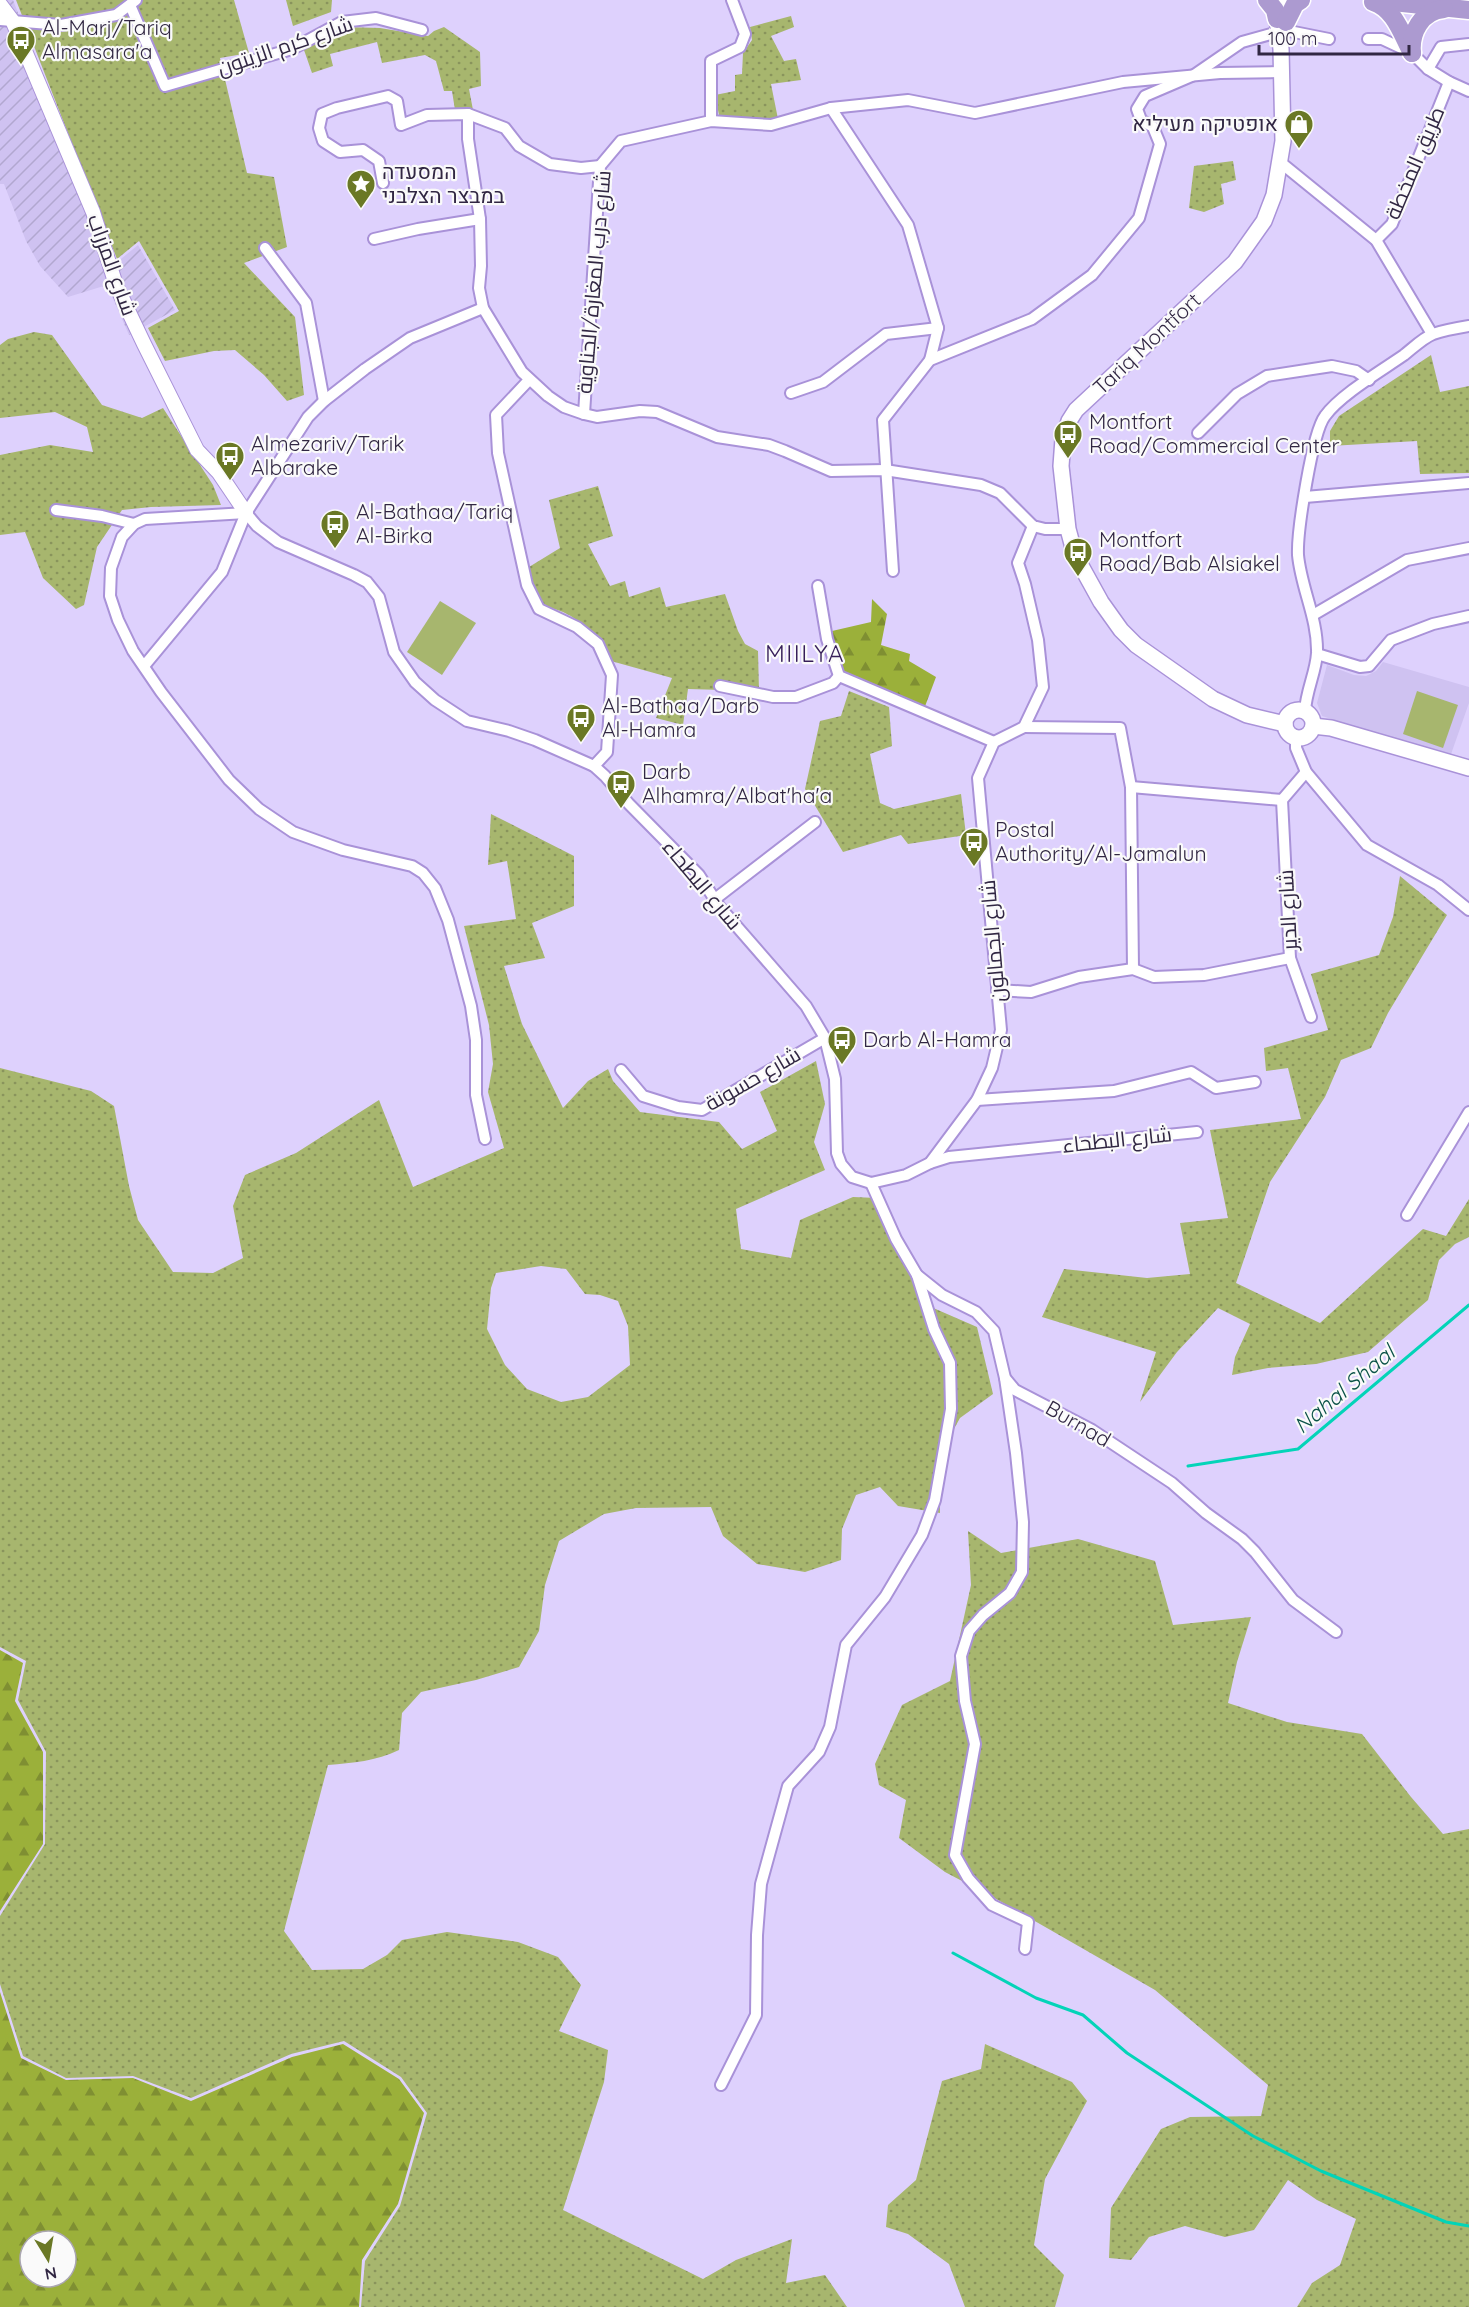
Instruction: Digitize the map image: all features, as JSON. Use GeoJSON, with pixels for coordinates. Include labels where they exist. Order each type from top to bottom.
{"type":"FeatureCollection","features":[{"type":"Feature","properties":{"kind":"highway"},"geometry":{"type":"LineString","coordinates":[[1267,0],[1275,10],[1282,26]]}},
{"type":"Feature","properties":{"kind":"highway"},"geometry":{"type":"LineString","coordinates":[[1282,26],[1295,4],[1301,0]]}},
{"type":"Feature","properties":{"kind":"highway"},"geometry":{"type":"LineString","coordinates":[[1366,0],[1383,5],[1394,17],[1412,53]]}},
{"type":"Feature","properties":{"kind":"highway"},"geometry":{"type":"LineString","coordinates":[[1374,0],[1460,10]]}},
{"type":"Feature","properties":{"kind":"highway"},"geometry":{"type":"LineString","coordinates":[[1412,53],[1411,44],[1415,30],[1422,19],[1436,10],[1460,10]]}},
{"type":"Feature","properties":{"kind":"main road","name":"Tariq Montfort"},"geometry":{"type":"LineString","coordinates":[[1280,0],[1283,141],[1274,195],[1264,221],[1235,262],[1076,410],[1069,421],[1063,440],[1061,465],[1068,529],[1075,555],[1101,602],[1121,630],[1136,645],[1214,699],[1247,715],[1285,724]]}},
{"type":"Feature","properties":{"kind":"main road","name":"Tariq Montfort"},"geometry":{"type":"LineString","coordinates":[[1282,26],[1290,0]]}},
{"type":"Feature","properties":{"kind":"main road"},"geometry":{"type":"LineString","coordinates":[[1305,711],[1311,717],[1313,726],[1309,734],[1296,737],[1288,732],[1285,724],[1292,712],[1305,711]]}},
{"type":"Feature","properties":{"kind":"main road"},"geometry":{"type":"LineString","coordinates":[[1313,726],[1342,731],[1469,768]]}},
{"type":"Feature","properties":{"kind":"street"},"geometry":{"type":"LineString","coordinates":[[711,121],[711,61],[740,47],[745,34],[732,0]]}},
{"type":"Feature","properties":{"kind":"street"},"geometry":{"type":"LineString","coordinates":[[6,20],[61,25],[116,15],[133,2]]}},
{"type":"Feature","properties":{"kind":"street","name":"شارع كرم الزيتون"},"geometry":{"type":"LineString","coordinates":[[133,2],[165,86],[292,49],[342,22],[376,18],[422,30]]}},
{"type":"Feature","properties":{"kind":"street","name":"شارع المزراب"},"geometry":{"type":"LineString","coordinates":[[0,4],[93,212],[113,277],[139,334],[197,450],[219,473],[246,513]]}},
{"type":"Feature","properties":{"kind":"street"},"geometry":{"type":"LineString","coordinates":[[930,360],[1032,319],[1092,275],[1138,218],[1155,165],[1160,144],[1153,127],[1141,120],[1137,109],[1145,96],[1194,75],[1242,42],[1282,26],[1329,39]]}},
{"type":"Feature","properties":{"kind":"street"},"geometry":{"type":"LineString","coordinates":[[1368,39],[1382,39],[1412,53],[1428,69],[1469,91]]}},
{"type":"Feature","properties":{"kind":"street"},"geometry":{"type":"LineString","coordinates":[[1428,69],[1441,47],[1469,44]]}},
{"type":"Feature","properties":{"kind":"street","name":"شارع درب المغارة/الجناوية"},"geometry":{"type":"LineString","coordinates":[[584,414],[600,166],[621,141],[711,121],[771,125],[831,108],[908,100],[975,113],[1123,82],[1194,75],[1281,72]]}},
{"type":"Feature","properties":{"kind":"street","name":"طريق المخطة"},"geometry":{"type":"LineString","coordinates":[[1376,240],[1392,224],[1449,82]]}},
{"type":"Feature","properties":{"kind":"street"},"geometry":{"type":"LineString","coordinates":[[383,183],[379,160],[363,150],[340,152],[323,141],[319,128],[322,114],[337,108],[388,96],[397,101],[401,125],[427,115],[468,114],[505,128],[519,146],[550,164],[581,168],[600,166]]}},
{"type":"Feature","properties":{"kind":"street"},"geometry":{"type":"LineString","coordinates":[[831,108],[908,225],[938,328],[930,360],[883,420],[893,571]]}},
{"type":"Feature","properties":{"kind":"street"},"geometry":{"type":"LineString","coordinates":[[468,114],[468,139],[480,219],[479,288],[483,308],[529,380],[564,407],[597,417],[640,411],[657,412],[717,437],[769,445],[831,471],[885,470],[981,485],[1000,493],[1033,526],[1045,529],[1068,529]]}},
{"type":"Feature","properties":{"kind":"street"},"geometry":{"type":"LineString","coordinates":[[1281,162],[1376,240],[1432,334]]}},
{"type":"Feature","properties":{"kind":"street"},"geometry":{"type":"LineString","coordinates":[[374,239],[480,219]]}},
{"type":"Feature","properties":{"kind":"street"},"geometry":{"type":"LineString","coordinates":[[265,248],[306,303],[324,401]]}},
{"type":"Feature","properties":{"kind":"street"},"geometry":{"type":"LineString","coordinates":[[144,666],[222,572],[246,513],[308,417],[324,401],[365,369],[410,338],[483,308]]}},
{"type":"Feature","properties":{"kind":"street"},"geometry":{"type":"LineString","coordinates":[[1305,711],[1305,699],[1317,654],[1313,615],[1302,579],[1298,553],[1305,497],[1319,426],[1325,416],[1342,399],[1432,334],[1469,326]]}},
{"type":"Feature","properties":{"kind":"street"},"geometry":{"type":"LineString","coordinates":[[791,393],[823,382],[885,334],[938,328]]}},
{"type":"Feature","properties":{"kind":"street"},"geometry":{"type":"LineString","coordinates":[[1198,434],[1237,394],[1267,376],[1332,366],[1356,371],[1368,380]]}},
{"type":"Feature","properties":{"kind":"street"},"geometry":{"type":"LineString","coordinates":[[529,380],[496,415],[498,453],[527,585],[538,609],[577,627],[598,644],[612,675],[607,752],[594,766]]}},
{"type":"Feature","properties":{"kind":"street"},"geometry":{"type":"LineString","coordinates":[[1305,497],[1469,483]]}},
{"type":"Feature","properties":{"kind":"street"},"geometry":{"type":"LineString","coordinates":[[56,510],[102,516],[134,524]]}},
{"type":"Feature","properties":{"kind":"street"},"geometry":{"type":"LineString","coordinates":[[246,513],[145,519],[134,524],[122,537],[111,568],[110,596],[118,620],[160,692],[230,780],[259,810],[307,839],[412,866],[423,873],[435,888],[448,920],[471,1006],[476,1040],[476,1095],[485,1139]]}},
{"type":"Feature","properties":{"kind":"street","name":"شارع البطحاء"},"geometry":{"type":"LineString","coordinates":[[246,513],[257,526],[278,542],[367,582],[379,597],[394,652],[415,682],[435,700],[467,721],[535,740],[594,766],[628,804],[699,875],[715,899],[806,1006],[825,1038],[835,1080],[837,1153],[852,1177],[871,1183]]}},
{"type":"Feature","properties":{"kind":"street"},"geometry":{"type":"LineString","coordinates":[[1024,727],[1042,687],[1038,640],[1018,563],[1033,526]]}},
{"type":"Feature","properties":{"kind":"street"},"geometry":{"type":"LineString","coordinates":[[1313,615],[1407,560],[1469,548]]}},
{"type":"Feature","properties":{"kind":"street"},"geometry":{"type":"LineString","coordinates":[[818,586],[827,639],[839,676],[994,742],[1024,727],[1120,728],[1131,787],[1133,969]]}},
{"type":"Feature","properties":{"kind":"street"},"geometry":{"type":"LineString","coordinates":[[1317,654],[1360,667],[1369,666],[1391,640],[1433,624],[1469,616]]}},
{"type":"Feature","properties":{"kind":"street"},"geometry":{"type":"LineString","coordinates":[[720,686],[773,697],[796,697],[833,683],[839,676]]}},
{"type":"Feature","properties":{"kind":"street"},"geometry":{"type":"LineString","coordinates":[[1296,737],[1296,748],[1306,771],[1367,845],[1438,885],[1469,910]]}},
{"type":"Feature","properties":{"kind":"street","name":"شارع الجمالون"},"geometry":{"type":"LineString","coordinates":[[871,1183],[906,1175],[930,1163],[977,1100],[992,1068],[1001,1030],[978,778],[994,742]]}},
{"type":"Feature","properties":{"kind":"street"},"geometry":{"type":"LineString","coordinates":[[1131,787],[1282,800],[1306,771]]}},
{"type":"Feature","properties":{"kind":"street","name":"شارع الدير"},"geometry":{"type":"LineString","coordinates":[[1282,800],[1290,958],[1311,1017]]}},
{"type":"Feature","properties":{"kind":"street"},"geometry":{"type":"LineString","coordinates":[[715,899],[815,822]]}},
{"type":"Feature","properties":{"kind":"street"},"geometry":{"type":"LineString","coordinates":[[997,990],[1031,992],[1079,977],[1133,969],[1154,977],[1204,975],[1290,958]]}},
{"type":"Feature","properties":{"kind":"street","name":"شارع حسونة"},"geometry":{"type":"LineString","coordinates":[[621,1070],[643,1096],[678,1107],[702,1110],[825,1038]]}},
{"type":"Feature","properties":{"kind":"street"},"geometry":{"type":"LineString","coordinates":[[977,1100],[1114,1091],[1191,1072],[1216,1088],[1255,1082]]}},
{"type":"Feature","properties":{"kind":"street"},"geometry":{"type":"LineString","coordinates":[[1407,1215],[1469,1112]]}},
{"type":"Feature","properties":{"kind":"street","name":"شارع البطحاء"},"geometry":{"type":"LineString","coordinates":[[930,1163],[949,1156],[1197,1132]]}},
{"type":"Feature","properties":{"kind":"street"},"geometry":{"type":"LineString","coordinates":[[721,2085],[756,2015],[757,1935],[761,1884],[789,1786],[819,1752],[830,1727],[846,1645],[885,1597],[922,1534],[935,1500],[951,1408],[950,1363],[934,1329],[917,1275],[896,1239],[871,1183]]}},
{"type":"Feature","properties":{"kind":"street"},"geometry":{"type":"LineString","coordinates":[[917,1275],[942,1295],[976,1312],[994,1331],[1005,1378],[1023,1522],[1022,1572],[1010,1593],[983,1615],[969,1631],[962,1656],[965,1701],[975,1744],[955,1855],[968,1878],[992,1905],[1028,1922],[1025,1949]]}},
{"type":"Feature","properties":{"kind":"street","name":"Burnad"},"geometry":{"type":"LineString","coordinates":[[1005,1378],[1015,1390],[1092,1430],[1172,1483],[1206,1513],[1242,1539],[1293,1600],[1336,1632]]}},
{"type":"Feature","properties":{"kind":"shaded area"},"geometry":{"type":"Polygon","coordinates":[[[0,0],[13,0],[116,263],[138,245],[175,310],[129,335],[107,285],[68,297],[40,266],[26,241],[4,184],[0,184],[0,0]]]}},
{"type":"Feature","properties":{"kind":"shaded area"},"geometry":{"type":"Polygon","coordinates":[[[1383,662],[1469,687],[1469,703],[1450,757],[1322,716],[1317,703],[1327,665],[1354,675],[1366,676],[1376,671],[1383,662]]]}},
{"type":"Feature","properties":{"kind":"green space"},"geometry":{"type":"Polygon","coordinates":[[[16,0],[234,0],[249,53],[220,58],[247,173],[274,177],[287,247],[244,263],[295,317],[304,395],[287,401],[264,375],[235,350],[214,351],[165,361],[148,328],[179,311],[139,241],[117,259],[16,0]]]}},
{"type":"Feature","properties":{"kind":"green space"},"geometry":{"type":"Polygon","coordinates":[[[286,0],[332,0],[331,12],[293,26],[286,0]]]}},
{"type":"Feature","properties":{"kind":"green space"},"geometry":{"type":"Polygon","coordinates":[[[791,16],[794,27],[771,36],[784,61],[796,59],[801,80],[771,84],[778,119],[720,120],[715,95],[735,91],[735,75],[742,74],[743,53],[752,40],[750,27],[791,16]]]}},
{"type":"Feature","properties":{"kind":"green space"},"geometry":{"type":"Polygon","coordinates":[[[344,27],[380,28],[428,36],[444,27],[480,52],[481,86],[469,89],[473,110],[455,110],[452,91],[444,91],[436,61],[425,55],[382,63],[377,42],[330,54],[333,66],[312,73],[304,50],[344,27]]]}},
{"type":"Feature","properties":{"kind":"green space"},"geometry":{"type":"Polygon","coordinates":[[[1233,161],[1236,180],[1221,184],[1224,204],[1204,212],[1189,208],[1194,166],[1233,161]]]}},
{"type":"Feature","properties":{"kind":"green space"},"geometry":{"type":"Polygon","coordinates":[[[34,332],[52,335],[102,405],[142,418],[163,408],[213,485],[221,505],[122,510],[97,547],[84,605],[76,609],[43,578],[25,532],[0,535],[0,455],[50,445],[93,452],[87,427],[55,412],[0,418],[0,345],[8,339],[34,332]]]}},
{"type":"Feature","properties":{"kind":"green space"},"geometry":{"type":"Polygon","coordinates":[[[1431,355],[1440,392],[1469,386],[1469,473],[1420,474],[1417,441],[1330,446],[1330,431],[1339,416],[1431,355]]]}},
{"type":"Feature","properties":{"kind":"green space"},"geometry":{"type":"Polygon","coordinates":[[[598,486],[613,536],[588,544],[610,586],[625,581],[629,597],[660,587],[666,607],[725,594],[745,644],[758,651],[759,691],[688,689],[683,725],[656,718],[672,678],[611,661],[603,646],[585,626],[571,616],[542,602],[529,567],[560,548],[549,500],[598,486]]]}},
{"type":"Feature","properties":{"kind":"green space"},"geometry":{"type":"Polygon","coordinates":[[[872,599],[887,614],[881,645],[910,654],[909,661],[936,677],[924,709],[844,675],[838,662],[832,631],[871,622],[872,599]]]}},
{"type":"Feature","properties":{"kind":"green space"},"geometry":{"type":"Polygon","coordinates":[[[440,601],[476,623],[442,675],[407,652],[440,601]]]}},
{"type":"Feature","properties":{"kind":"green space"},"geometry":{"type":"Polygon","coordinates":[[[849,691],[889,707],[892,746],[870,754],[880,803],[894,809],[961,794],[966,835],[908,844],[901,835],[843,852],[805,789],[820,721],[841,716],[849,691]]]}},
{"type":"Feature","properties":{"kind":"green space"},"geometry":{"type":"Polygon","coordinates":[[[1417,691],[1458,705],[1443,748],[1403,734],[1417,691]]]}},
{"type":"Feature","properties":{"kind":"green space"},"geometry":{"type":"Polygon","coordinates":[[[491,814],[574,856],[574,906],[532,923],[545,958],[504,966],[522,1024],[563,1108],[588,1081],[608,1069],[613,1081],[640,1112],[719,1122],[742,1149],[777,1131],[760,1092],[816,1061],[825,1104],[814,1142],[825,1170],[736,1209],[741,1249],[791,1258],[800,1220],[853,1197],[877,1198],[931,1307],[977,1327],[993,1394],[960,1418],[939,1456],[940,1513],[898,1506],[880,1487],[856,1495],[842,1529],[841,1560],[805,1572],[757,1564],[723,1536],[711,1507],[636,1508],[604,1514],[559,1541],[545,1585],[539,1631],[519,1667],[476,1680],[421,1692],[402,1713],[399,1750],[373,1759],[328,1765],[284,1931],[312,1970],[363,1969],[387,1955],[402,1940],[447,1932],[518,1942],[558,1957],[581,1985],[559,2031],[608,2050],[604,2082],[563,2210],[703,2279],[736,2260],[792,2239],[786,2283],[825,2275],[847,2307],[361,2307],[365,2261],[400,2206],[427,2113],[401,2077],[344,2041],[291,2054],[191,2098],[133,2076],[66,2078],[23,2056],[0,1984],[0,1916],[45,1844],[46,1752],[18,1700],[26,1661],[0,1647],[0,1068],[91,1091],[114,1106],[129,1186],[138,1220],[173,1272],[213,1273],[243,1258],[233,1206],[245,1175],[296,1153],[379,1100],[413,1187],[504,1148],[488,1092],[493,1064],[489,1025],[464,926],[516,919],[507,861],[488,865],[491,814]],[[541,1266],[496,1273],[491,1288],[487,1329],[505,1365],[527,1389],[561,1402],[588,1397],[630,1365],[628,1326],[618,1301],[600,1295],[585,1294],[566,1269],[541,1266]]]}},
{"type":"Feature","properties":{"kind":"green space"},"geometry":{"type":"Polygon","coordinates":[[[1400,876],[1447,915],[1388,1013],[1371,1048],[1341,1060],[1325,1097],[1270,1182],[1236,1283],[1320,1323],[1423,1229],[1446,1236],[1469,1199],[1469,1237],[1455,1244],[1439,1260],[1428,1300],[1368,1352],[1316,1364],[1268,1368],[1232,1375],[1235,1357],[1250,1324],[1218,1308],[1177,1352],[1140,1402],[1156,1352],[1042,1317],[1064,1269],[1147,1278],[1190,1274],[1180,1223],[1228,1218],[1210,1130],[1301,1119],[1288,1068],[1266,1071],[1264,1048],[1328,1030],[1311,974],[1379,955],[1393,917],[1400,876]]]}},
{"type":"Feature","properties":{"kind":"green space"},"geometry":{"type":"Polygon","coordinates":[[[968,1531],[1001,1553],[1078,1539],[1155,1561],[1173,1625],[1251,1617],[1237,1662],[1228,1703],[1287,1722],[1362,1734],[1443,1834],[1469,1829],[1469,2307],[1297,2307],[1312,2283],[1340,2265],[1356,2219],[1317,2200],[1288,2180],[1254,2230],[1225,2237],[1185,2226],[1149,2237],[1131,2260],[1109,2258],[1111,2208],[1161,2129],[1190,2117],[1261,2116],[1268,2085],[1155,1990],[945,1872],[899,1838],[906,1800],[879,1785],[875,1764],[902,1705],[950,1681],[971,1585],[968,1531]]]}},
{"type":"Feature","properties":{"kind":"green space"},"geometry":{"type":"Polygon","coordinates":[[[0,1650],[23,1663],[15,1701],[43,1752],[43,1844],[0,1911],[0,1650]]]}},
{"type":"Feature","properties":{"kind":"green space"},"geometry":{"type":"Polygon","coordinates":[[[0,1992],[21,2058],[66,2080],[133,2078],[191,2101],[292,2057],[343,2044],[399,2079],[424,2113],[398,2204],[362,2260],[359,2307],[0,2307],[0,1992]]]}},
{"type":"Feature","properties":{"kind":"green space"},"geometry":{"type":"Polygon","coordinates":[[[985,2044],[1072,2082],[1087,2101],[1045,2179],[1034,2245],[1064,2275],[1055,2307],[965,2307],[949,2264],[908,2234],[886,2227],[888,2205],[916,2180],[942,2081],[981,2069],[985,2044]]]}},
{"type":"Feature","properties":{"kind":"waterway","name":"Nahal Shaal"},"geometry":{"type":"LineString","coordinates":[[1188,1466],[1298,1449],[1469,1305]]}},
{"type":"Feature","properties":{"kind":"waterway"},"geometry":{"type":"LineString","coordinates":[[953,1953],[1036,1998],[1083,2015],[1127,2053],[1253,2136],[1321,2171],[1446,2222],[1469,2226]]}},
{"type":"Feature","properties":{"kind":"place","name":"Al-Marj/Tariq Almasara'a"},"geometry":{"type":"Point","coordinates":[21,66]}},
{"type":"Feature","properties":{"kind":"place","name":"אופטיקה מעיליא"},"geometry":{"type":"Point","coordinates":[1299,150]}},
{"type":"Feature","properties":{"kind":"place","name":"המסעדה במבצר הצלבני"},"geometry":{"type":"Point","coordinates":[361,210]}},
{"type":"Feature","properties":{"kind":"place","name":"Montfort Road/Commercial Center"},"geometry":{"type":"Point","coordinates":[1068,460]}},
{"type":"Feature","properties":{"kind":"place","name":"Almezariv/Tarik Albarake"},"geometry":{"type":"Point","coordinates":[230,482]}},
{"type":"Feature","properties":{"kind":"place","name":"Al-Bathaa/Tariq Al-Birka"},"geometry":{"type":"Point","coordinates":[335,550]}},
{"type":"Feature","properties":{"kind":"place","name":"Montfort Road/Bab Alsiakel"},"geometry":{"type":"Point","coordinates":[1078,578]}},
{"type":"Feature","properties":{"kind":"place","name":"Al-Bathaa/Darb Al-Hamra"},"geometry":{"type":"Point","coordinates":[581,744]}},
{"type":"Feature","properties":{"kind":"place","name":"Darb Alhamra/Albat'ha'a"},"geometry":{"type":"Point","coordinates":[621,810]}},
{"type":"Feature","properties":{"kind":"place","name":"Postal Authority/Al-Jamalun"},"geometry":{"type":"Point","coordinates":[974,868]}},
{"type":"Feature","properties":{"kind":"place","name":"Darb Al-Hamra"},"geometry":{"type":"Point","coordinates":[842,1066]}},
{"type":"Feature","properties":{"kind":"district","name":"MIILYA"},"geometry":{"type":"Point","coordinates":[805,654]}}]}
